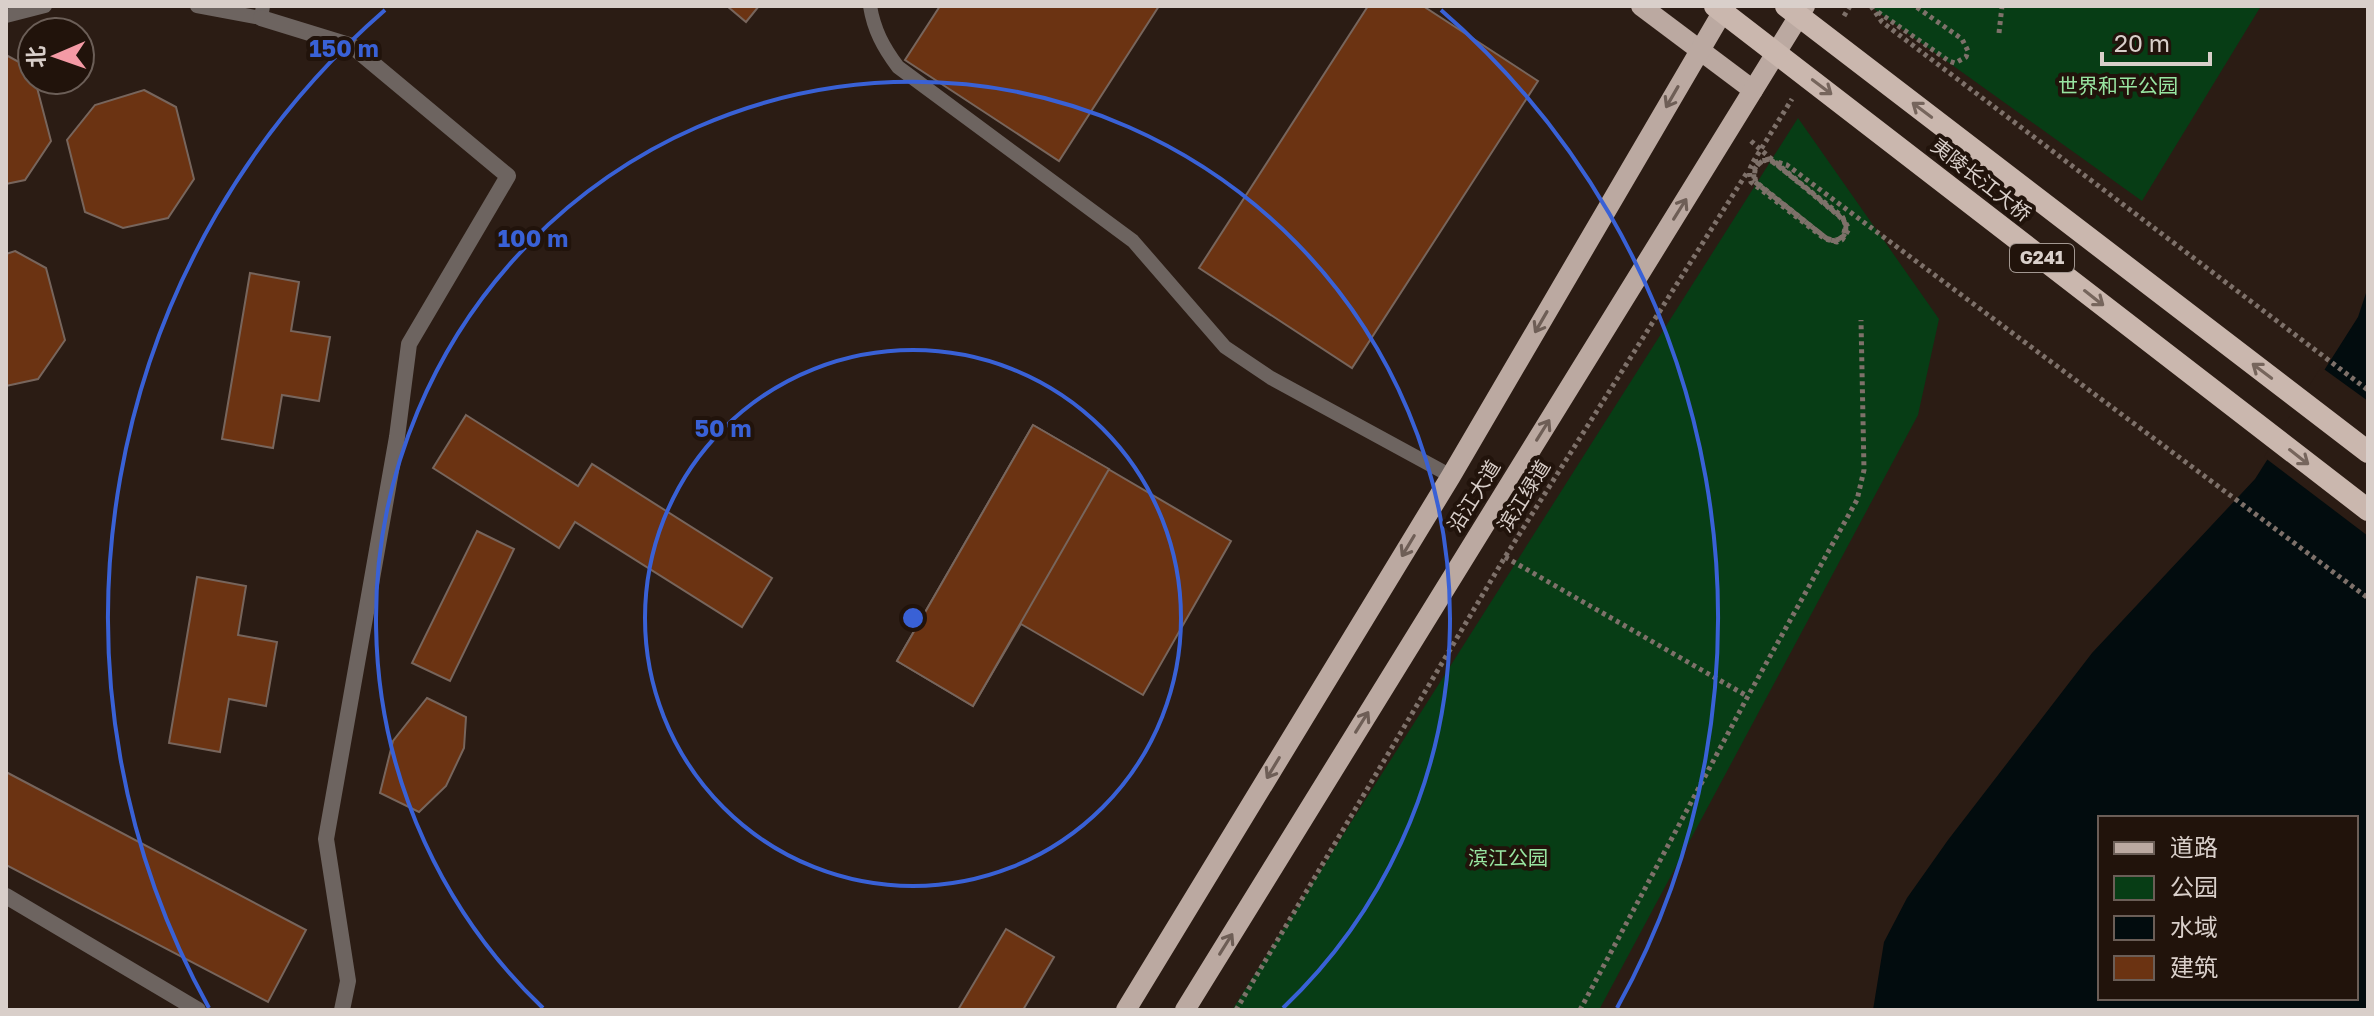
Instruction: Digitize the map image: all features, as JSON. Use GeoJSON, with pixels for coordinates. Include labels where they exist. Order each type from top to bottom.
{"type":"FeatureCollection","features":[{"type":"Feature","properties":{"kind":"highway","name":"夷陵长江大桥"},"geometry":{"type":"LineString","coordinates":[[1715,6],[2368,510]]}},
{"type":"Feature","properties":{"kind":"highway","name":"夷陵长江大桥"},"geometry":{"type":"LineString","coordinates":[[1786,6],[2368,452]]}},
{"type":"Feature","properties":{"kind":"main road"},"geometry":{"type":"LineString","coordinates":[[1641,6],[1753,90]]}},
{"type":"Feature","properties":{"kind":"main road","name":"沿江大道"},"geometry":{"type":"LineString","coordinates":[[1126,1010],[1451,476],[1726,6]]}},
{"type":"Feature","properties":{"kind":"main road","name":"沿江大道"},"geometry":{"type":"LineString","coordinates":[[1185,1010],[1805,6]]}},
{"type":"Feature","properties":{"kind":"street"},"geometry":{"type":"LineString","coordinates":[[262,12],[352,46],[508,176],[409,344],[397,437],[326,839],[348,981],[342,1010]]}},
{"type":"Feature","properties":{"kind":"street"},"geometry":{"type":"LineString","coordinates":[[6,896],[198,1010]]}},
{"type":"Feature","properties":{"kind":"lane"},"geometry":{"type":"LineString","coordinates":[[6,16],[45,6]]}},
{"type":"Feature","properties":{"kind":"lane"},"geometry":{"type":"LineString","coordinates":[[197,6],[262,12]]}},
{"type":"Feature","properties":{"kind":"lane"},"geometry":{"type":"LineString","coordinates":[[870,6],[873,25],[883,47],[898,67],[1133,241],[1225,347],[1271,378],[1451,476]]}},
{"type":"Feature","properties":{"kind":"path"},"geometry":{"type":"LineString","coordinates":[[1842,19],[1850,6]]}},
{"type":"Feature","properties":{"kind":"path"},"geometry":{"type":"LineString","coordinates":[[1870,6],[1949,61],[1955,63],[1966,57],[1967,44],[1917,6]]}},
{"type":"Feature","properties":{"kind":"path"},"geometry":{"type":"LineString","coordinates":[[1870,6],[1882,22],[2368,390]]}},
{"type":"Feature","properties":{"kind":"path"},"geometry":{"type":"LineString","coordinates":[[1917,6],[1967,42],[1969,54],[1965,60],[1959,63],[1946,61],[1871,7],[1946,59],[1961,61],[1967,44],[1917,6]]}},
{"type":"Feature","properties":{"kind":"path"},"geometry":{"type":"LineString","coordinates":[[1999,33],[2002,6]]}},
{"type":"Feature","properties":{"kind":"path","name":"滨江绿道"},"geometry":{"type":"LineString","coordinates":[[1236,1010],[1505,557],[1793,99]]}},
{"type":"Feature","properties":{"kind":"path"},"geometry":{"type":"LineString","coordinates":[[1732,125],[1761,150],[1843,219],[1847,225],[1844,236],[1839,240],[1832,241],[1826,238],[1756,182],[1754,175],[1758,164],[1763,161],[1770,159],[1782,169],[1793,178],[1805,188],[1817,197],[1843,219],[1846,225],[1843,236],[1838,240],[1832,241],[1826,238],[1755,182],[1753,175],[1754,169],[1758,164],[1763,161],[1769,159],[1781,169],[1794,178],[1806,188],[1830,207],[1842,216],[1847,222],[1849,229],[1847,235],[1837,242],[1825,239],[1751,182],[1749,177],[1756,162],[1769,159],[1778,162],[1787,165],[2368,598]]}},
{"type":"Feature","properties":{"kind":"path"},"geometry":{"type":"LineString","coordinates":[[1580,1010],[1857,500],[1862,484],[1861,320]]}},
{"type":"Feature","properties":{"kind":"path"},"geometry":{"type":"LineString","coordinates":[[1505,557],[1748,696]]}},
{"type":"Feature","properties":{"kind":"green space","name":"世界和平公园"},"geometry":{"type":"Polygon","coordinates":[[[1876,6],[2261,6],[2142,201],[1874,9],[1876,6]]]}},
{"type":"Feature","properties":{"kind":"green space","name":"滨江公园"},"geometry":{"type":"Polygon","coordinates":[[[1798,118],[1939,319],[1918,415],[1599,1010],[1232,1010],[1798,118]]]}},
{"type":"Feature","properties":{"kind":"water"},"geometry":{"type":"Polygon","coordinates":[[[2368,287],[2368,1010],[1873,1010],[1884,942],[1907,898],[1948,840],[2092,653],[2255,479],[2358,317],[2368,287]]]}},
{"type":"Feature","properties":{"kind":"pier"},"geometry":{"type":"Polygon","coordinates":[[[2321,367],[2368,401],[2368,536],[2264,457],[2321,367]]]}},
{"type":"Feature","properties":{"kind":"building"},"geometry":{"type":"Polygon","coordinates":[[[727,6],[759,6],[746,22],[727,6]]]}},
{"type":"Feature","properties":{"kind":"building"},"geometry":{"type":"Polygon","coordinates":[[[940,6],[1159,6],[1059,161],[905,60],[940,6]]]}},
{"type":"Feature","properties":{"kind":"building"},"geometry":{"type":"Polygon","coordinates":[[[1368,6],[1423,6],[1538,81],[1352,368],[1199,268],[1368,6]]]}},
{"type":"Feature","properties":{"kind":"building"},"geometry":{"type":"Polygon","coordinates":[[[6,55],[16,60],[16,96],[39,96],[51,141],[25,180],[6,184],[6,55]]]}},
{"type":"Feature","properties":{"kind":"building"},"geometry":{"type":"Polygon","coordinates":[[[144,90],[176,107],[194,179],[168,218],[123,228],[85,212],[67,140],[95,105],[144,90]]]}},
{"type":"Feature","properties":{"kind":"building"},"geometry":{"type":"Polygon","coordinates":[[[15,251],[46,268],[65,340],[38,379],[6,386],[6,254],[15,251]]]}},
{"type":"Feature","properties":{"kind":"building"},"geometry":{"type":"Polygon","coordinates":[[[250,273],[299,282],[291,331],[330,337],[319,401],[282,395],[273,448],[222,439],[250,273]]]}},
{"type":"Feature","properties":{"kind":"building"},"geometry":{"type":"Polygon","coordinates":[[[466,415],[578,486],[592,464],[772,578],[742,627],[575,522],[559,548],[433,468],[466,415]]]}},
{"type":"Feature","properties":{"kind":"building"},"geometry":{"type":"Polygon","coordinates":[[[1033,425],[1231,541],[1143,695],[1021,624],[973,706],[897,661],[1033,425]]]}},
{"type":"Feature","properties":{"kind":"building"},"geometry":{"type":"Polygon","coordinates":[[[1033,425],[1109,469],[973,706],[897,661],[1033,425]]]}},
{"type":"Feature","properties":{"kind":"building"},"geometry":{"type":"Polygon","coordinates":[[[477,531],[514,549],[450,681],[412,663],[477,531]]]}},
{"type":"Feature","properties":{"kind":"building"},"geometry":{"type":"Polygon","coordinates":[[[197,577],[246,586],[238,635],[277,642],[266,706],[229,699],[220,752],[169,743],[197,577]]]}},
{"type":"Feature","properties":{"kind":"building"},"geometry":{"type":"Polygon","coordinates":[[[427,698],[466,717],[464,748],[446,786],[419,812],[380,793],[393,741],[427,698]]]}},
{"type":"Feature","properties":{"kind":"building"},"geometry":{"type":"Polygon","coordinates":[[[6,772],[306,930],[268,1002],[6,865],[6,772]]]}},
{"type":"Feature","properties":{"kind":"building"},"geometry":{"type":"Polygon","coordinates":[[[1006,929],[1054,957],[1023,1010],[958,1010],[1006,929]]]}}]}
